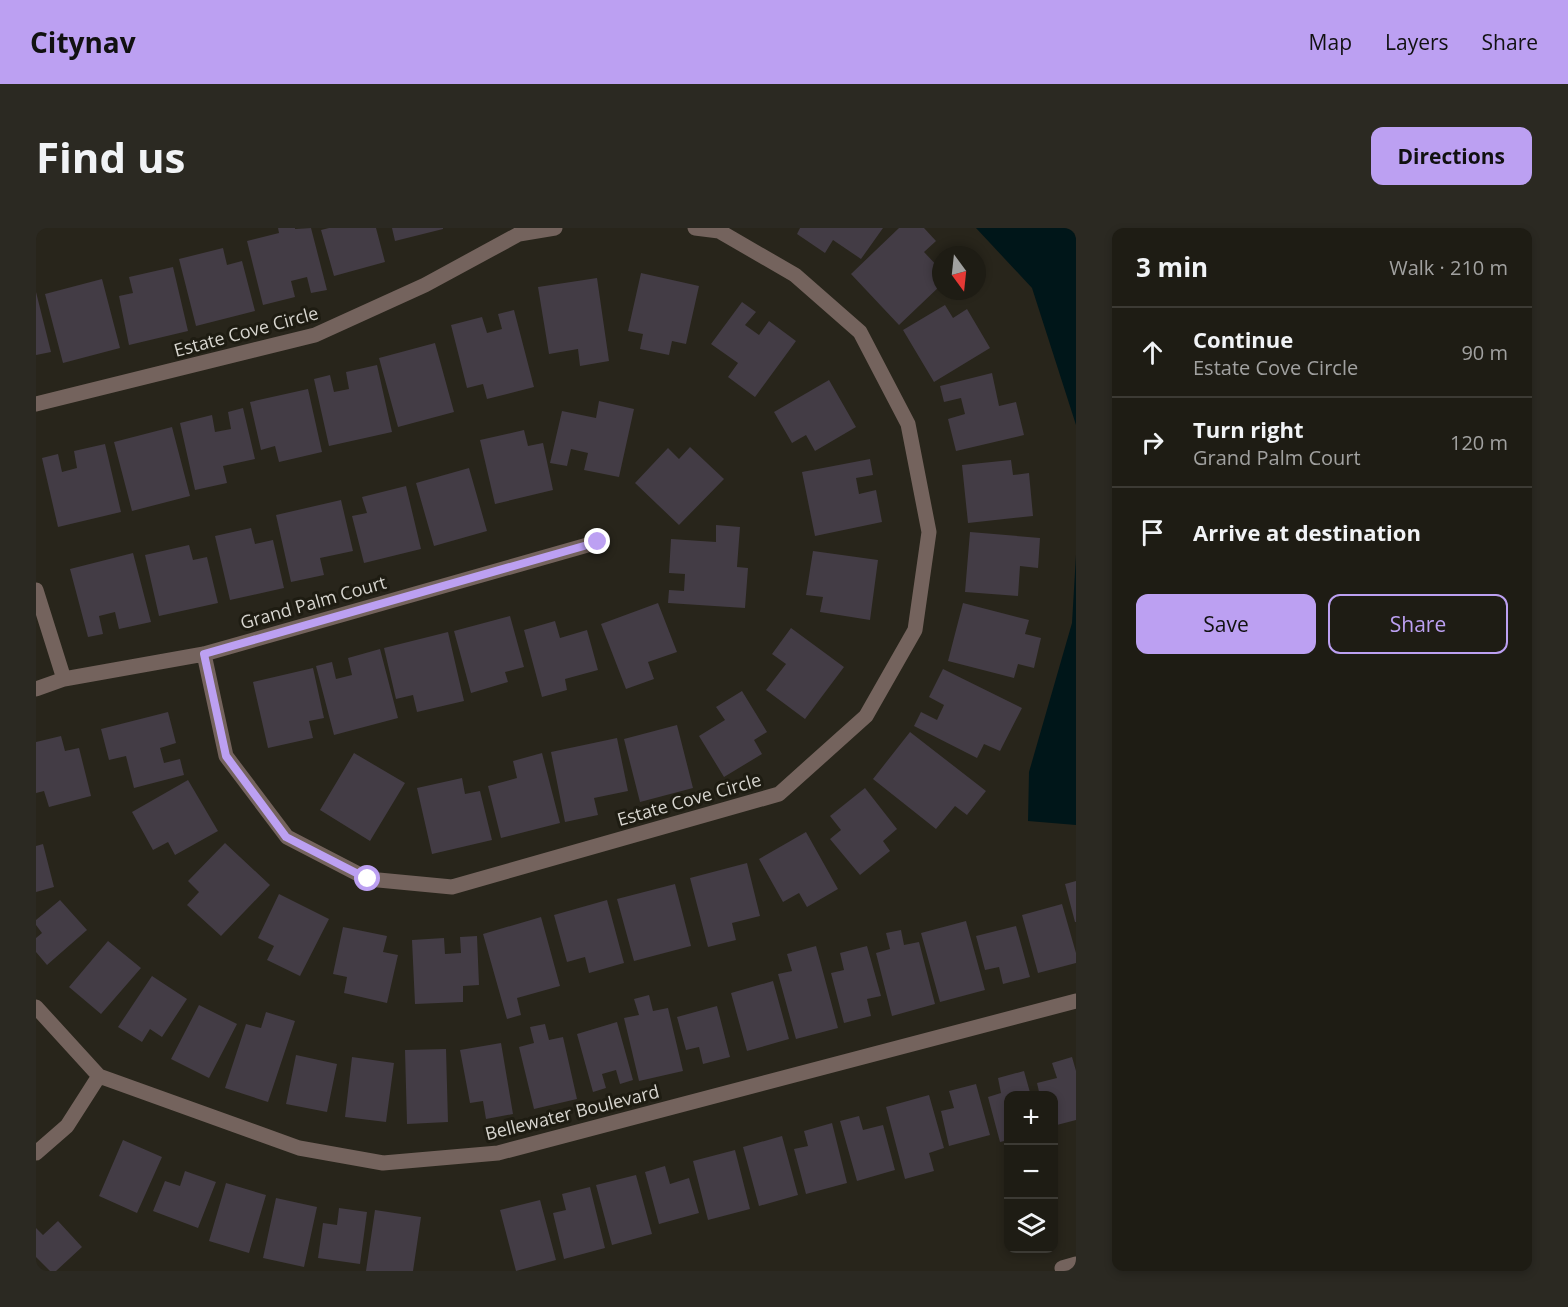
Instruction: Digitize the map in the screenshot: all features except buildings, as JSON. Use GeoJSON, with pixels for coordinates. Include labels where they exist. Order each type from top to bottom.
{"type":"FeatureCollection","features":[{"type":"Feature","properties":{"kind":"street","name":"Estate Cove Circle"},"geometry":{"type":"LineString","coordinates":[[36,405],[315,335],[425,285],[519,234],[555,228]]}},
{"type":"Feature","properties":{"kind":"street","name":"Estate Cove Circle"},"geometry":{"type":"LineString","coordinates":[[204,654],[226,756],[286,837],[368,879],[452,887],[779,794],[866,716],[872,706],[915,630],[929,532],[908,424],[860,332],[795,275],[719,231],[695,228]]}},
{"type":"Feature","properties":{"kind":"street","name":"Grand Palm Court"},"geometry":{"type":"LineString","coordinates":[[36,689],[64,679],[204,654],[598,542]]}},
{"type":"Feature","properties":{"kind":"street"},"geometry":{"type":"LineString","coordinates":[[36,590],[64,679]]}},
{"type":"Feature","properties":{"kind":"street","name":"Bellewater Boulevard"},"geometry":{"type":"LineString","coordinates":[[36,1007],[99,1076],[299,1148],[383,1163],[498,1153],[1076,1001]]}},
{"type":"Feature","properties":{"kind":"street"},"geometry":{"type":"LineString","coordinates":[[36,1153],[67,1126],[99,1076]]}},
{"type":"Feature","properties":{"kind":"shaded area"},"geometry":{"type":"Polygon","coordinates":[[[976,228],[1076,228],[1076,425],[1032,288],[976,228]]]}},
{"type":"Feature","properties":{"kind":"shaded area"},"geometry":{"type":"Polygon","coordinates":[[[1076,555],[1076,825],[1028,821],[1029,772],[1072,623],[1076,555]]]}},
{"type":"Feature","properties":{"kind":"route"},"geometry":{"type":"LineString","coordinates":[[368,879],[286,837],[226,756],[204,654],[598,542]]}}]}
